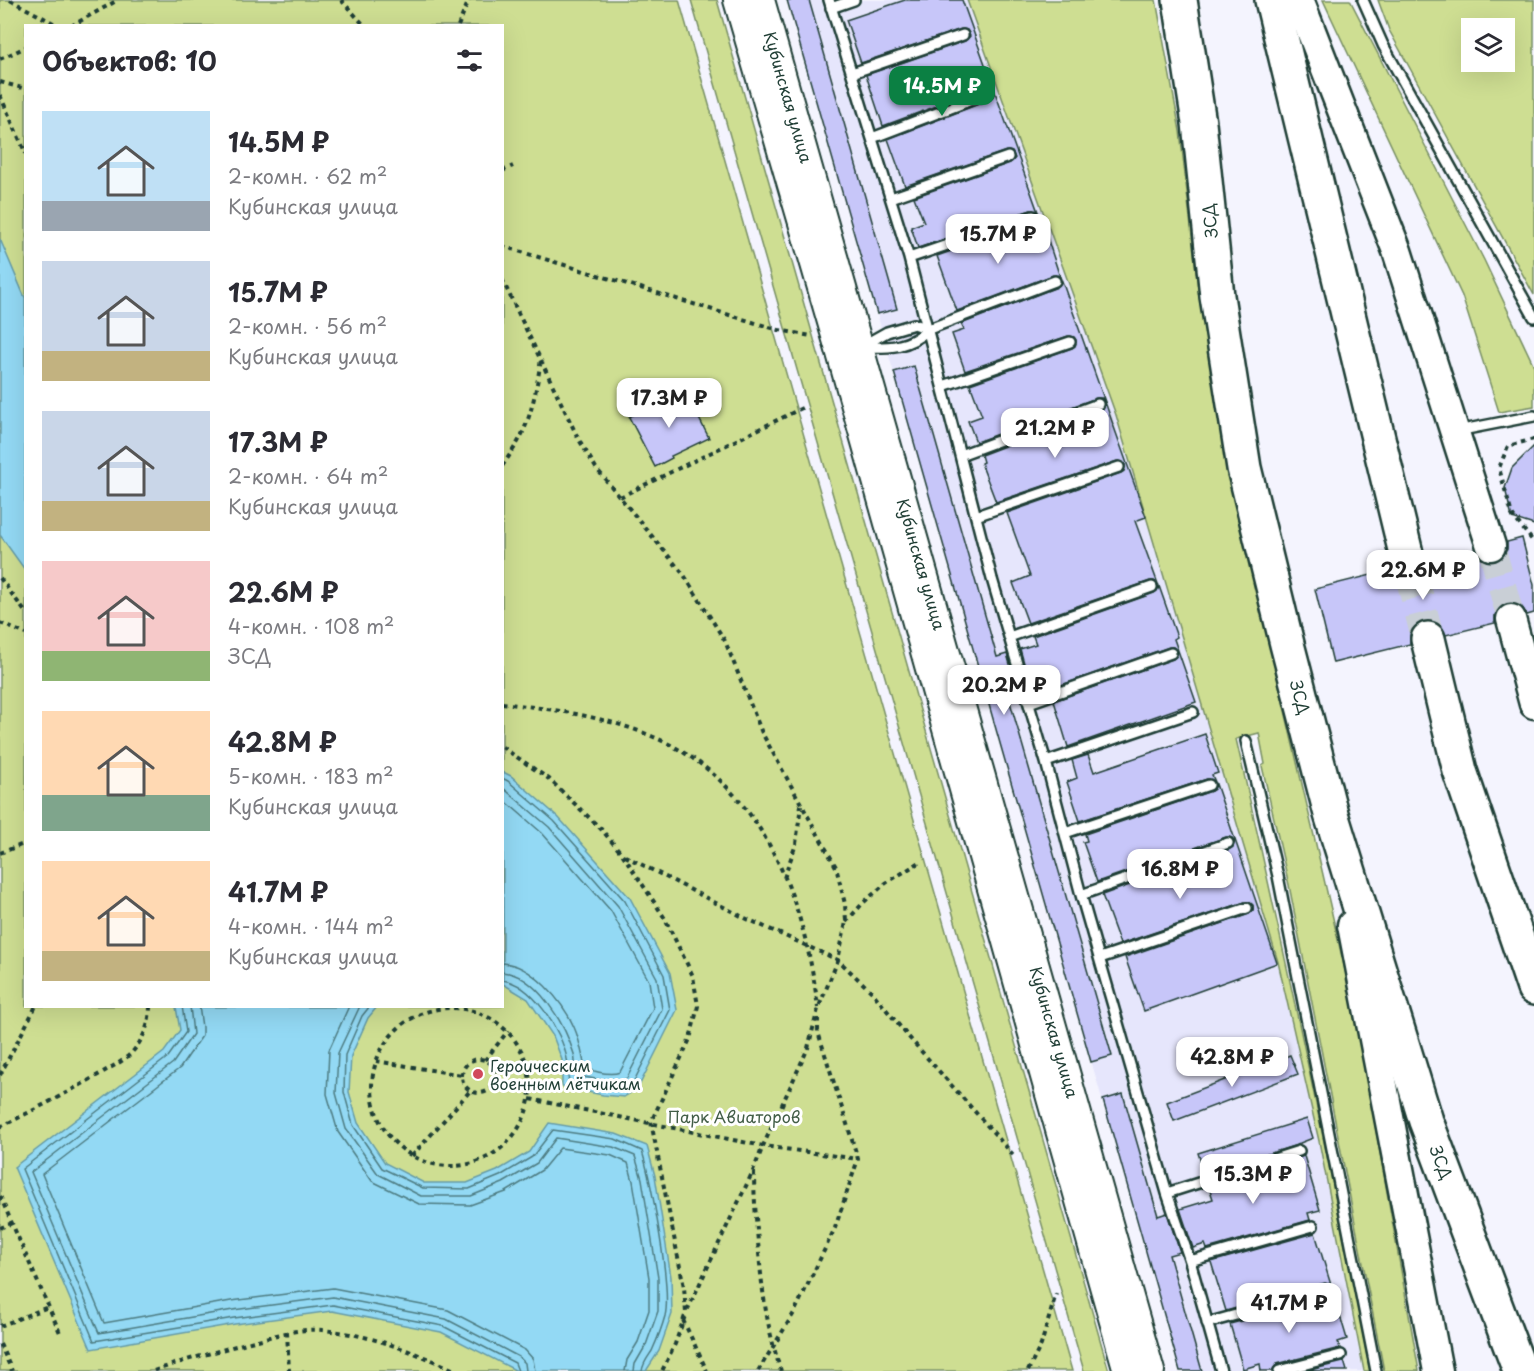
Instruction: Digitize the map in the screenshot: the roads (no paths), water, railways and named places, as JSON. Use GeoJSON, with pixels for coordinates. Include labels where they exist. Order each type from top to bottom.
{"type":"FeatureCollection","features":[{"type":"Feature","properties":{"kind":"highway","name":"ЗСД"},"geometry":{"type":"LineString","coordinates":[[1180,0],[1199,123],[1217,296],[1244,468],[1287,644],[1331,814],[1426,1121],[1520,1371]]}},
{"type":"Feature","properties":{"kind":"highway"},"geometry":{"type":"LineString","coordinates":[[1272,0],[1409,566]]}},
{"type":"Feature","properties":{"kind":"highway"},"geometry":{"type":"LineString","coordinates":[[1428,639],[1460,771],[1534,988]]}},
{"type":"Feature","properties":{"kind":"main road","name":"Кубинская улица"},"geometry":{"type":"LineString","coordinates":[[737,0],[850,350],[1151,1371]]}},
{"type":"Feature","properties":{"kind":"main road","name":"Кубинская улица"},"geometry":{"type":"LineString","coordinates":[[761,0],[850,350],[1127,1371]]}},
{"type":"Feature","properties":{"kind":"main road"},"geometry":{"type":"LineString","coordinates":[[1299,0],[1397,251],[1491,546]]}},
{"type":"Feature","properties":{"kind":"main road"},"geometry":{"type":"LineString","coordinates":[[1511,619],[1534,704]]}},
{"type":"Feature","properties":{"kind":"main road"},"geometry":{"type":"LineString","coordinates":[[1331,814],[1438,1371]]}},
{"type":"Feature","properties":{"kind":"lane"},"geometry":{"type":"LineString","coordinates":[[854,0],[830,4],[909,258],[992,579],[1167,1193],[1190,1261],[1221,1371]]}},
{"type":"Feature","properties":{"kind":"lane"},"geometry":{"type":"LineString","coordinates":[[1363,0],[1383,45],[1534,317]]}},
{"type":"Feature","properties":{"kind":"lane"},"geometry":{"type":"LineString","coordinates":[[852,72],[963,35]]}},
{"type":"Feature","properties":{"kind":"lane"},"geometry":{"type":"LineString","coordinates":[[872,138],[987,94]]}},
{"type":"Feature","properties":{"kind":"lane"},"geometry":{"type":"LineString","coordinates":[[891,198],[1008,157]]}},
{"type":"Feature","properties":{"kind":"lane"},"geometry":{"type":"LineString","coordinates":[[909,258],[1033,216]]}},
{"type":"Feature","properties":{"kind":"lane"},"geometry":{"type":"LineString","coordinates":[[850,350],[890,348],[917,340],[929,329],[1055,281]]}},
{"type":"Feature","properties":{"kind":"lane"},"geometry":{"type":"LineString","coordinates":[[850,350],[887,332],[914,324],[929,329]]}},
{"type":"Feature","properties":{"kind":"lane"},"geometry":{"type":"LineString","coordinates":[[943,386],[1070,342]]}},
{"type":"Feature","properties":{"kind":"lane"},"geometry":{"type":"LineString","coordinates":[[960,455],[1098,404]]}},
{"type":"Feature","properties":{"kind":"lane"},"geometry":{"type":"LineString","coordinates":[[1455,432],[1534,416]]}},
{"type":"Feature","properties":{"kind":"lane"},"geometry":{"type":"LineString","coordinates":[[976,516],[1119,467]]}},
{"type":"Feature","properties":{"kind":"lane"},"geometry":{"type":"LineString","coordinates":[[1010,638],[1152,587]]}},
{"type":"Feature","properties":{"kind":"lane"},"geometry":{"type":"LineString","coordinates":[[1029,703],[1170,653]]}},
{"type":"Feature","properties":{"kind":"lane"},"geometry":{"type":"LineString","coordinates":[[1046,762],[1193,712]]}},
{"type":"Feature","properties":{"kind":"lane"},"geometry":{"type":"LineString","coordinates":[[1246,741],[1282,899],[1376,1371]]}},
{"type":"Feature","properties":{"kind":"lane"},"geometry":{"type":"LineString","coordinates":[[1065,833],[1209,785]]}},
{"type":"Feature","properties":{"kind":"lane"},"geometry":{"type":"LineString","coordinates":[[1082,895],[1228,843]]}},
{"type":"Feature","properties":{"kind":"lane"},"geometry":{"type":"LineString","coordinates":[[1100,958],[1247,908]]}},
{"type":"Feature","properties":{"kind":"lane"},"geometry":{"type":"LineString","coordinates":[[1167,1193],[1299,1151]]}},
{"type":"Feature","properties":{"kind":"lane"},"geometry":{"type":"LineString","coordinates":[[1190,1261],[1313,1226]]}},
{"type":"Feature","properties":{"kind":"lane"},"geometry":{"type":"LineString","coordinates":[[1207,1323],[1328,1290]]}},
{"type":"Feature","properties":{"kind":"lane"},"geometry":{"type":"LineString","coordinates":[[1279,1371],[1341,1354]]}},
{"type":"Feature","properties":{"kind":"water"},"geometry":{"type":"Polygon","coordinates":[[[0,239],[24,296],[24,569],[0,535],[0,239]]]}},
{"type":"Feature","properties":{"kind":"water"},"geometry":{"type":"Polygon","coordinates":[[[504,772],[558,817],[630,898],[670,973],[677,1010],[638,1088],[624,1097],[562,1087],[562,1060],[553,1036],[528,999],[504,985],[504,772]]]}},
{"type":"Feature","properties":{"kind":"water"},"geometry":{"type":"Polygon","coordinates":[[[176,1008],[376,1008],[368,1018],[351,1056],[349,1092],[358,1123],[385,1163],[424,1183],[467,1183],[497,1171],[529,1152],[549,1123],[616,1134],[647,1146],[655,1176],[671,1277],[672,1314],[659,1351],[646,1371],[517,1371],[441,1332],[332,1311],[235,1324],[91,1349],[14,1167],[164,1052],[180,1030],[176,1008]]]}},
{"type":"Feature","properties":{"kind":"tunnel"},"geometry":{"type":"LineString","coordinates":[[1491,546],[1511,619]]}},
{"type":"Feature","properties":{"kind":"tunnel"},"geometry":{"type":"LineString","coordinates":[[1409,566],[1428,639]]}},
{"type":"Feature","properties":{"kind":"place","name":"Героическим военным лётчикам"},"geometry":{"type":"Point","coordinates":[478,1074]}},
{"type":"Feature","properties":{"kind":"park label","name":"Парк Авиаторов"},"geometry":{"type":"Point","coordinates":[734,1116]}}]}
